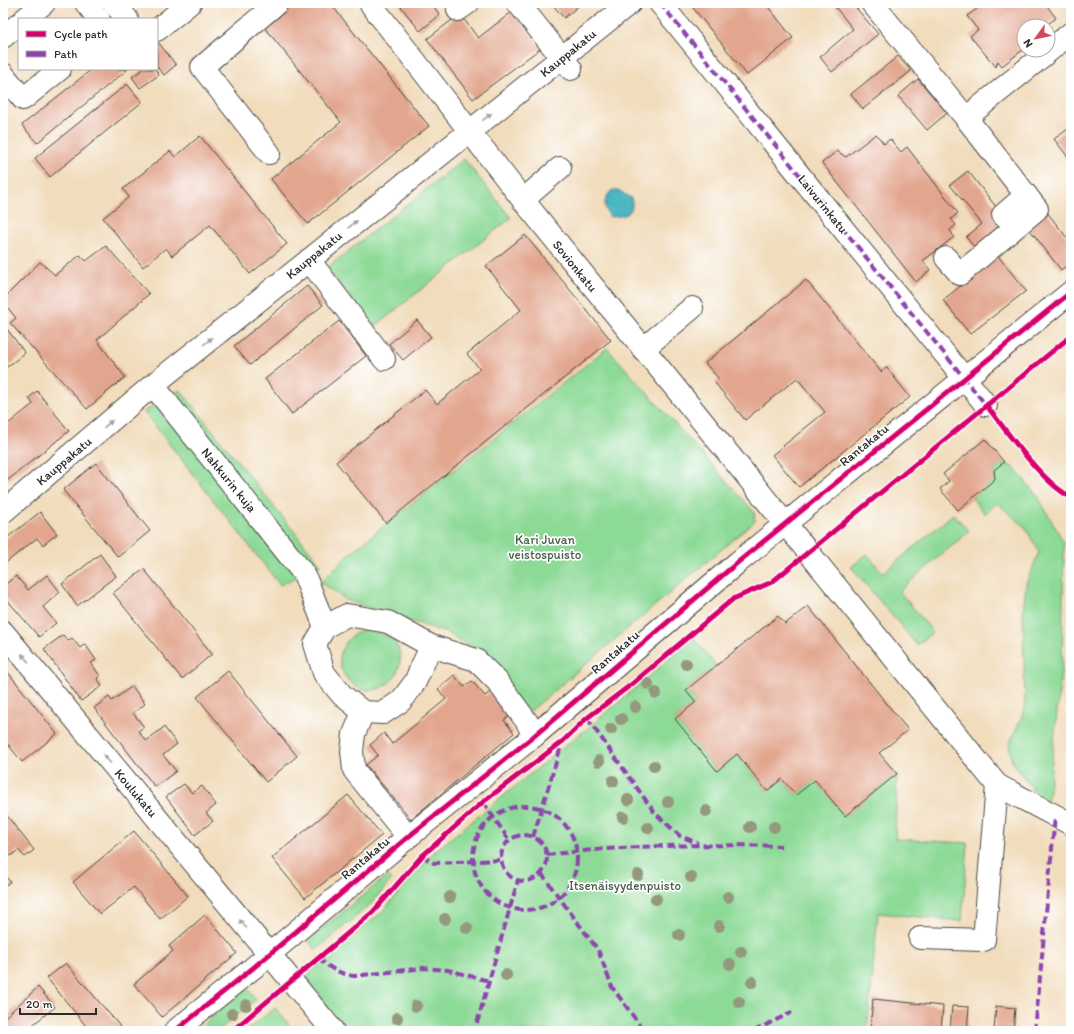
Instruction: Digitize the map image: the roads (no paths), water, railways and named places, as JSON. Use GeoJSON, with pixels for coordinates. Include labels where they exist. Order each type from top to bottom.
{"type":"FeatureCollection","features":[{"type":"Feature","properties":{"kind":"street"},"geometry":{"type":"LineString","coordinates":[[26,18],[44,3]]}},
{"type":"Feature","properties":{"kind":"street"},"geometry":{"type":"LineString","coordinates":[[86,3],[98,18]]}},
{"type":"Feature","properties":{"kind":"street"},"geometry":{"type":"LineString","coordinates":[[114,3],[126,18]]}},
{"type":"Feature","properties":{"kind":"street"},"geometry":{"type":"LineString","coordinates":[[158,29],[190,3]]}},
{"type":"Feature","properties":{"kind":"street"},"geometry":{"type":"LineString","coordinates":[[269,153],[202,67],[277,3]]}},
{"type":"Feature","properties":{"kind":"street","name":"Sovionkatu"},"geometry":{"type":"LineString","coordinates":[[370,3],[523,200],[997,785]]}},
{"type":"Feature","properties":{"kind":"street"},"geometry":{"type":"LineString","coordinates":[[518,3],[566,64]]}},
{"type":"Feature","properties":{"kind":"street","name":"Kauppakatu"},"geometry":{"type":"LineString","coordinates":[[3,512],[154,385],[470,130],[566,64],[630,3]]}},
{"type":"Feature","properties":{"kind":"street","name":"Laivurinkatu"},"geometry":{"type":"LineString","coordinates":[[660,3],[986,405]]}},
{"type":"Feature","properties":{"kind":"street"},"geometry":{"type":"LineString","coordinates":[[872,3],[903,31],[966,118],[1037,209],[960,274],[946,258]]}},
{"type":"Feature","properties":{"kind":"street"},"geometry":{"type":"LineString","coordinates":[[3,37],[18,25]]}},
{"type":"Feature","properties":{"kind":"street"},"geometry":{"type":"LineString","coordinates":[[966,118],[1071,33]]}},
{"type":"Feature","properties":{"kind":"street"},"geometry":{"type":"LineString","coordinates":[[3,74],[23,99],[59,70]]}},
{"type":"Feature","properties":{"kind":"street"},"geometry":{"type":"LineString","coordinates":[[523,200],[560,168]]}},
{"type":"Feature","properties":{"kind":"street"},"geometry":{"type":"LineString","coordinates":[[1003,215],[1026,195]]}},
{"type":"Feature","properties":{"kind":"street"},"geometry":{"type":"LineString","coordinates":[[309,260],[384,359]]}},
{"type":"Feature","properties":{"kind":"street","name":"Rantakatu"},"geometry":{"type":"LineString","coordinates":[[175,1031],[408,837],[534,736],[737,563],[787,524],[804,508],[964,377],[1071,292]]}},
{"type":"Feature","properties":{"kind":"street"},"geometry":{"type":"LineString","coordinates":[[643,349],[692,308]]}},
{"type":"Feature","properties":{"kind":"street","name":"Nahkurin kuja"},"geometry":{"type":"LineString","coordinates":[[154,385],[304,574],[325,627]]}},
{"type":"Feature","properties":{"kind":"street"},"geometry":{"type":"LineString","coordinates":[[430,646],[415,682],[402,701],[383,713],[363,712],[342,695],[324,673],[315,644],[325,627],[347,615],[388,622],[430,646],[476,660],[497,681],[527,722],[534,736]]}},
{"type":"Feature","properties":{"kind":"street","name":"Koulukatu"},"geometry":{"type":"LineString","coordinates":[[3,632],[333,1031]]}},
{"type":"Feature","properties":{"kind":"street"},"geometry":{"type":"LineString","coordinates":[[363,712],[354,734],[352,751],[354,770],[408,837]]}},
{"type":"Feature","properties":{"kind":"street"},"geometry":{"type":"LineString","coordinates":[[920,938],[984,940],[997,785],[1071,824]]}},
{"type":"Feature","properties":{"kind":"water"},"geometry":{"type":"Polygon","coordinates":[[[612,190],[618,190],[631,198],[632,208],[627,214],[610,217],[606,210],[605,203],[609,193],[612,190]]]}},
{"type":"Feature","properties":{"kind":"park label","name":"Kari Juvan veistospuisto"},"geometry":{"type":"Point","coordinates":[545,546]}},
{"type":"Feature","properties":{"kind":"park label","name":"Itsenäisyydenpuisto"},"geometry":{"type":"Point","coordinates":[625,885]}}]}
